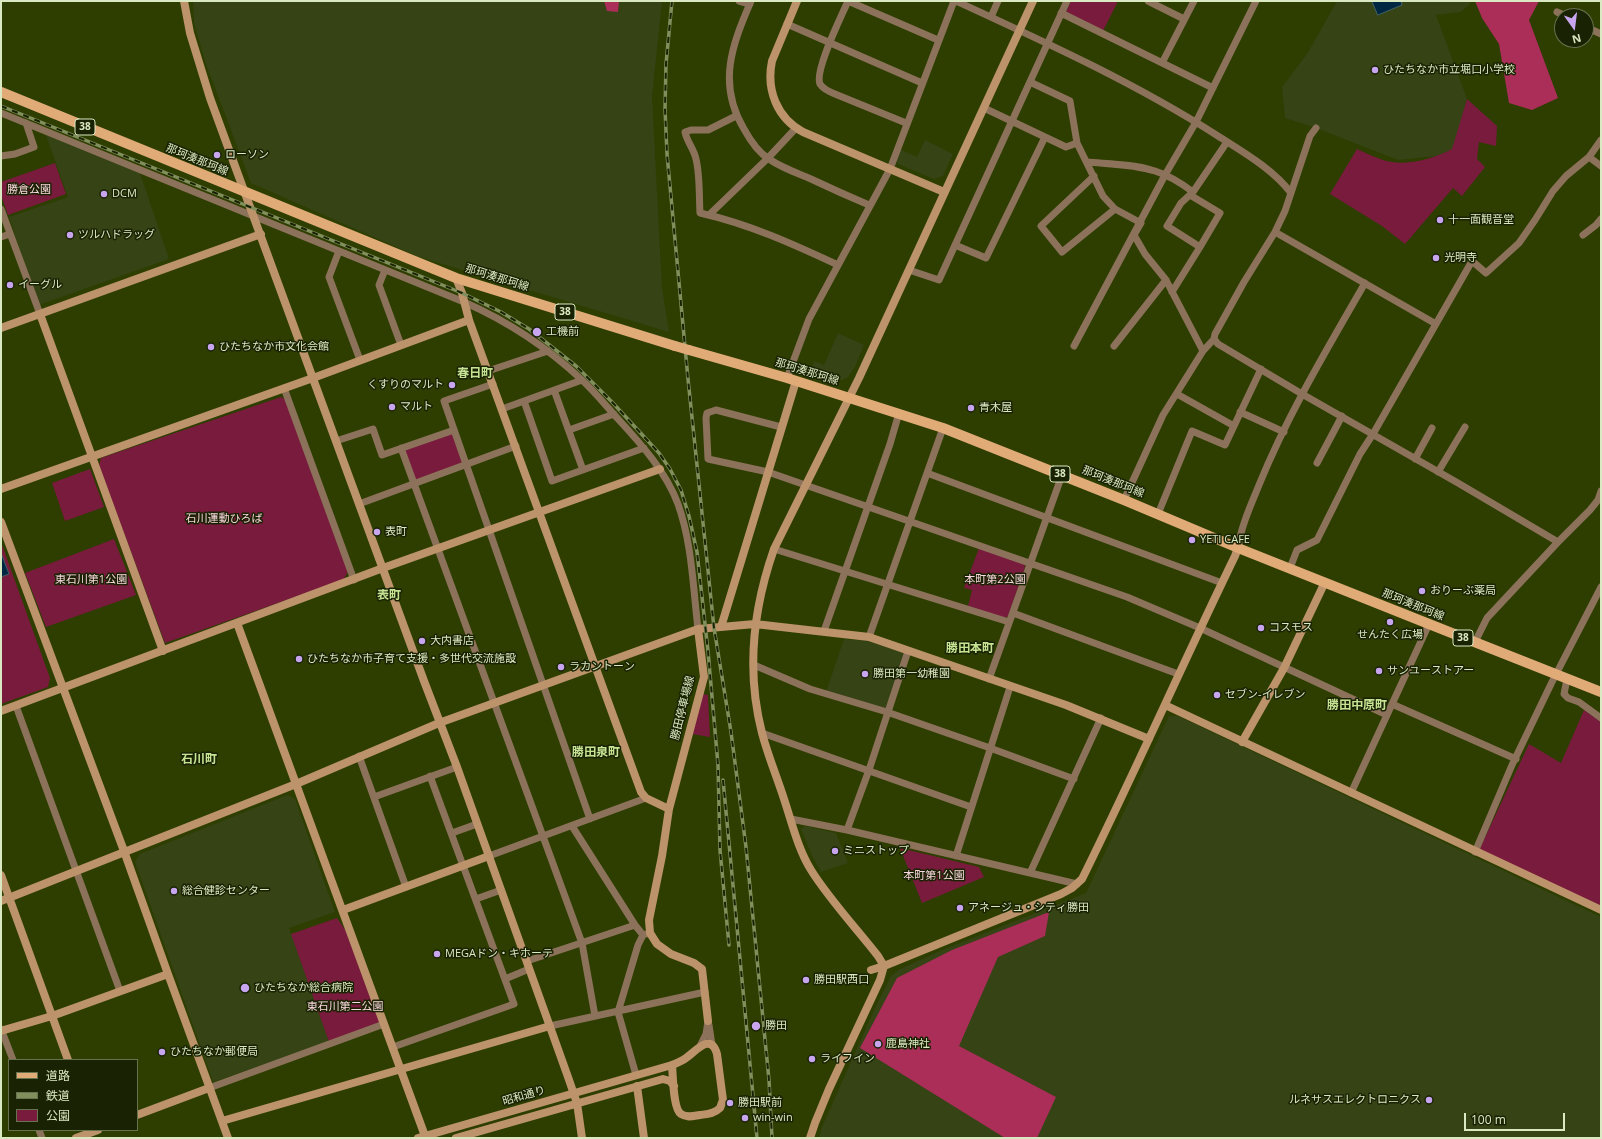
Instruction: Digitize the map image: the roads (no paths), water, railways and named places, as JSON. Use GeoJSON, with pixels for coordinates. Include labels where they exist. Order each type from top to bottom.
{"type":"FeatureCollection","features":[{"type":"Feature","properties":{"kind":"main road","name":"那珂湊那珂線"},"geometry":{"type":"LineString","coordinates":[[1,92],[456,278],[943,428],[1124,500],[1238,548],[1601,692]]}},
{"type":"Feature","properties":{"kind":"street"},"geometry":{"type":"LineString","coordinates":[[184,1],[188,25],[210,98],[439,723],[457,767],[574,1093],[582,1138]]}},
{"type":"Feature","properties":{"kind":"street"},"geometry":{"type":"LineString","coordinates":[[739,1],[750,2],[733,46],[729,84],[736,116],[748,136],[768,158],[785,168],[869,205]]}},
{"type":"Feature","properties":{"kind":"street"},"geometry":{"type":"LineString","coordinates":[[797,1],[770,69],[770,88],[776,106],[781,114],[796,128],[944,192]]}},
{"type":"Feature","properties":{"kind":"street"},"geometry":{"type":"LineString","coordinates":[[906,123],[830,92],[820,84],[819,75],[829,42],[848,1],[938,40]]}},
{"type":"Feature","properties":{"kind":"street"},"geometry":{"type":"LineString","coordinates":[[721,627],[781,428],[791,380],[809,319],[890,168],[938,40],[955,1],[1048,44],[1144,93],[1196,122],[1281,180],[1291,193]]}},
{"type":"Feature","properties":{"kind":"street"},"geometry":{"type":"LineString","coordinates":[[991,17],[998,1]]}},
{"type":"Feature","properties":{"kind":"street"},"geometry":{"type":"LineString","coordinates":[[810,1138],[829,1089],[880,980],[884,966],[878,956],[811,870],[801,851],[762,733],[755,696],[755,624],[765,574],[774,549],[849,398],[1033,1]]}},
{"type":"Feature","properties":{"kind":"street"},"geometry":{"type":"LineString","coordinates":[[909,270],[939,280],[1067,1]]}},
{"type":"Feature","properties":{"kind":"street"},"geometry":{"type":"LineString","coordinates":[[1148,1],[1184,19]]}},
{"type":"Feature","properties":{"kind":"street"},"geometry":{"type":"LineString","coordinates":[[1162,63],[1194,1]]}},
{"type":"Feature","properties":{"kind":"street"},"geometry":{"type":"LineString","coordinates":[[1074,346],[1141,223],[1165,175],[1214,88],[1256,1]]}},
{"type":"Feature","properties":{"kind":"street"},"geometry":{"type":"LineString","coordinates":[[1061,13],[1214,88]]}},
{"type":"Feature","properties":{"kind":"street"},"geometry":{"type":"LineString","coordinates":[[787,24],[922,82]]}},
{"type":"Feature","properties":{"kind":"street"},"geometry":{"type":"LineString","coordinates":[[1030,82],[1070,101],[1077,143],[1103,196],[1115,209],[1141,223]]}},
{"type":"Feature","properties":{"kind":"street"},"geometry":{"type":"LineString","coordinates":[[984,108],[1066,146],[1077,143]]}},
{"type":"Feature","properties":{"kind":"street"},"geometry":{"type":"LineString","coordinates":[[1,114],[464,302],[488,314],[548,351],[582,380],[644,448],[660,469],[678,504],[686,534],[691,560],[698,629]]}},
{"type":"Feature","properties":{"kind":"street"},"geometry":{"type":"LineString","coordinates":[[736,116],[708,130],[690,130],[685,132],[686,139],[693,149],[697,159],[700,213],[751,228],[787,241],[838,266]]}},
{"type":"Feature","properties":{"kind":"street"},"geometry":{"type":"LineString","coordinates":[[1,156],[15,154],[34,147],[26,123]]}},
{"type":"Feature","properties":{"kind":"street"},"geometry":{"type":"LineString","coordinates":[[709,215],[768,158],[796,128]]}},
{"type":"Feature","properties":{"kind":"street"},"geometry":{"type":"LineString","coordinates":[[1124,500],[1163,415],[1203,351],[1214,339],[1215,334],[1244,282],[1275,232],[1285,211],[1310,136],[1316,128]]}},
{"type":"Feature","properties":{"kind":"street"},"geometry":{"type":"LineString","coordinates":[[955,246],[986,258],[1045,137]]}},
{"type":"Feature","properties":{"kind":"street"},"geometry":{"type":"LineString","coordinates":[[1290,568],[1298,550],[1317,540],[1360,454],[1373,434],[1472,261],[1486,272],[1519,243],[1553,191],[1566,176],[1589,157],[1601,140]]}},
{"type":"Feature","properties":{"kind":"street"},"geometry":{"type":"LineString","coordinates":[[1200,247],[1167,226],[1181,203],[1192,193],[1227,142]]}},
{"type":"Feature","properties":{"kind":"street"},"geometry":{"type":"LineString","coordinates":[[1589,157],[1601,166]]}},
{"type":"Feature","properties":{"kind":"street"},"geometry":{"type":"LineString","coordinates":[[1087,162],[1131,166],[1165,175],[1220,213],[1172,292]]}},
{"type":"Feature","properties":{"kind":"street"},"geometry":{"type":"LineString","coordinates":[[1094,176],[1041,226],[1062,252],[1115,209]]}},
{"type":"Feature","properties":{"kind":"street"},"geometry":{"type":"LineString","coordinates":[[1,210],[163,651]]}},
{"type":"Feature","properties":{"kind":"street"},"geometry":{"type":"LineString","coordinates":[[1583,235],[1601,219]]}},
{"type":"Feature","properties":{"kind":"street"},"geometry":{"type":"LineString","coordinates":[[1275,232],[1436,324]]}},
{"type":"Feature","properties":{"kind":"street"},"geometry":{"type":"LineString","coordinates":[[1,237],[10,234]]}},
{"type":"Feature","properties":{"kind":"street"},"geometry":{"type":"LineString","coordinates":[[1,328],[260,234]]}},
{"type":"Feature","properties":{"kind":"street"},"geometry":{"type":"LineString","coordinates":[[1134,235],[1145,254],[1166,280],[1203,351]]}},
{"type":"Feature","properties":{"kind":"street"},"geometry":{"type":"LineString","coordinates":[[339,251],[329,277],[360,360]]}},
{"type":"Feature","properties":{"kind":"street"},"geometry":{"type":"LineString","coordinates":[[385,270],[379,285],[401,345]]}},
{"type":"Feature","properties":{"kind":"street"},"geometry":{"type":"LineString","coordinates":[[456,278],[462,293],[469,320],[641,792],[646,798],[669,809]]}},
{"type":"Feature","properties":{"kind":"street"},"geometry":{"type":"LineString","coordinates":[[1114,346],[1166,280]]}},
{"type":"Feature","properties":{"kind":"street"},"geometry":{"type":"LineString","coordinates":[[871,970],[1061,894],[1077,884],[1086,872],[1150,739],[1178,674],[1235,556],[1239,538],[1267,466],[1302,394],[1365,283]]}},
{"type":"Feature","properties":{"kind":"street"},"geometry":{"type":"LineString","coordinates":[[1,489],[313,378],[469,320]]}},
{"type":"Feature","properties":{"kind":"street"},"geometry":{"type":"LineString","coordinates":[[1214,339],[1218,344],[1302,394],[1558,542]]}},
{"type":"Feature","properties":{"kind":"street"},"geometry":{"type":"LineString","coordinates":[[488,371],[548,351]]}},
{"type":"Feature","properties":{"kind":"street"},"geometry":{"type":"LineString","coordinates":[[1158,514],[1192,431],[1225,445],[1261,369]]}},
{"type":"Feature","properties":{"kind":"street"},"geometry":{"type":"LineString","coordinates":[[502,409],[582,380]]}},
{"type":"Feature","properties":{"kind":"street"},"geometry":{"type":"LineString","coordinates":[[493,384],[444,401],[590,819]]}},
{"type":"Feature","properties":{"kind":"street"},"geometry":{"type":"LineString","coordinates":[[284,388],[354,580]]}},
{"type":"Feature","properties":{"kind":"street"},"geometry":{"type":"LineString","coordinates":[[554,390],[583,470]]}},
{"type":"Feature","properties":{"kind":"street"},"geometry":{"type":"LineString","coordinates":[[1177,394],[1234,426]]}},
{"type":"Feature","properties":{"kind":"street"},"geometry":{"type":"LineString","coordinates":[[524,401],[552,481],[644,448]]}},
{"type":"Feature","properties":{"kind":"street"},"geometry":{"type":"LineString","coordinates":[[781,428],[716,410],[707,412],[708,460],[768,472],[804,486],[910,520],[1127,596],[1200,628],[1387,715]]}},
{"type":"Feature","properties":{"kind":"street"},"geometry":{"type":"LineString","coordinates":[[1240,412],[1284,432]]}},
{"type":"Feature","properties":{"kind":"street"},"geometry":{"type":"LineString","coordinates":[[569,430],[614,414]]}},
{"type":"Feature","properties":{"kind":"street"},"geometry":{"type":"LineString","coordinates":[[824,631],[890,444],[899,414]]}},
{"type":"Feature","properties":{"kind":"street"},"geometry":{"type":"LineString","coordinates":[[1317,463],[1342,416]]}},
{"type":"Feature","properties":{"kind":"street"},"geometry":{"type":"LineString","coordinates":[[1438,472],[1465,427]]}},
{"type":"Feature","properties":{"kind":"street"},"geometry":{"type":"LineString","coordinates":[[869,637],[943,428]]}},
{"type":"Feature","properties":{"kind":"street"},"geometry":{"type":"LineString","coordinates":[[1415,459],[1432,428]]}},
{"type":"Feature","properties":{"kind":"street"},"geometry":{"type":"LineString","coordinates":[[336,441],[373,429],[382,455],[454,430]]}},
{"type":"Feature","properties":{"kind":"street"},"geometry":{"type":"LineString","coordinates":[[359,504],[516,446]]}},
{"type":"Feature","properties":{"kind":"street"},"geometry":{"type":"LineString","coordinates":[[401,448],[439,548],[582,943],[595,1016]]}},
{"type":"Feature","properties":{"kind":"street"},"geometry":{"type":"LineString","coordinates":[[1,711],[383,568],[660,469]]}},
{"type":"Feature","properties":{"kind":"street"},"geometry":{"type":"LineString","coordinates":[[927,473],[1222,583]]}},
{"type":"Feature","properties":{"kind":"street"},"geometry":{"type":"LineString","coordinates":[[989,679],[1062,475]]}},
{"type":"Feature","properties":{"kind":"street"},"geometry":{"type":"LineString","coordinates":[[1475,642],[1487,618],[1590,510],[1598,500],[1601,491]]}},
{"type":"Feature","properties":{"kind":"street"},"geometry":{"type":"LineString","coordinates":[[1,522],[124,851],[228,1138]]}},
{"type":"Feature","properties":{"kind":"street"},"geometry":{"type":"LineString","coordinates":[[774,549],[1009,622]]}},
{"type":"Feature","properties":{"kind":"street"},"geometry":{"type":"LineString","coordinates":[[1242,742],[1284,668],[1325,582]]}},
{"type":"Feature","properties":{"kind":"street"},"geometry":{"type":"LineString","coordinates":[[1475,852],[1516,759],[1556,674],[1601,587]]}},
{"type":"Feature","properties":{"kind":"street"},"geometry":{"type":"LineString","coordinates":[[1013,613],[1178,674]]}},
{"type":"Feature","properties":{"kind":"street"},"geometry":{"type":"LineString","coordinates":[[237,623],[401,1070],[423,1137]]}},
{"type":"Feature","properties":{"kind":"street"},"geometry":{"type":"LineString","coordinates":[[1,901],[296,784],[439,723],[698,629],[755,624],[869,637],[1101,718],[1150,739]]}},
{"type":"Feature","properties":{"kind":"street"},"geometry":{"type":"LineString","coordinates":[[1350,792],[1429,624]]}},
{"type":"Feature","properties":{"kind":"street","name":"勝田停車場線"},"geometry":{"type":"LineString","coordinates":[[647,934],[662,856],[669,809],[704,677],[698,629]]}},
{"type":"Feature","properties":{"kind":"street"},"geometry":{"type":"LineString","coordinates":[[847,830],[869,770],[908,651]]}},
{"type":"Feature","properties":{"kind":"street"},"geometry":{"type":"LineString","coordinates":[[754,665],[810,689],[887,712],[1074,779]]}},
{"type":"Feature","properties":{"kind":"street"},"geometry":{"type":"LineString","coordinates":[[1567,679],[1564,694],[1568,698],[1579,702],[1601,718]]}},
{"type":"Feature","properties":{"kind":"street"},"geometry":{"type":"LineString","coordinates":[[956,856],[1010,687]]}},
{"type":"Feature","properties":{"kind":"street"},"geometry":{"type":"LineString","coordinates":[[1392,704],[1516,759]]}},
{"type":"Feature","properties":{"kind":"street"},"geometry":{"type":"LineString","coordinates":[[1165,705],[1601,910]]}},
{"type":"Feature","properties":{"kind":"street"},"geometry":{"type":"LineString","coordinates":[[16,706],[120,991]]}},
{"type":"Feature","properties":{"kind":"street"},"geometry":{"type":"LineString","coordinates":[[1030,874],[1101,718]]}},
{"type":"Feature","properties":{"kind":"street"},"geometry":{"type":"LineString","coordinates":[[762,733],[971,807]]}},
{"type":"Feature","properties":{"kind":"street"},"geometry":{"type":"LineString","coordinates":[[359,756],[406,887]]}},
{"type":"Feature","properties":{"kind":"street"},"geometry":{"type":"LineString","coordinates":[[374,797],[457,767]]}},
{"type":"Feature","properties":{"kind":"street"},"geometry":{"type":"LineString","coordinates":[[393,1048],[514,1004],[430,776]]}},
{"type":"Feature","properties":{"kind":"street"},"geometry":{"type":"LineString","coordinates":[[343,910],[544,837],[646,798]]}},
{"type":"Feature","properties":{"kind":"street"},"geometry":{"type":"LineString","coordinates":[[791,818],[1077,884]]}},
{"type":"Feature","properties":{"kind":"street"},"geometry":{"type":"LineString","coordinates":[[452,833],[477,824]]}},
{"type":"Feature","properties":{"kind":"street"},"geometry":{"type":"LineString","coordinates":[[572,826],[635,925],[663,948],[702,969],[708,1021],[712,1045],[717,1054],[723,1100],[720,1108],[712,1113],[692,1116],[681,1114],[677,1108],[672,1065]]}},
{"type":"Feature","properties":{"kind":"street"},"geometry":{"type":"LineString","coordinates":[[1,875],[68,1059]]}},
{"type":"Feature","properties":{"kind":"street"},"geometry":{"type":"LineString","coordinates":[[476,899],[501,890]]}},
{"type":"Feature","properties":{"kind":"street"},"geometry":{"type":"LineString","coordinates":[[504,979],[528,965],[582,943],[635,925]]}},
{"type":"Feature","properties":{"kind":"street"},"geometry":{"type":"LineString","coordinates":[[636,1075],[618,1012],[638,945],[647,934]]}},
{"type":"Feature","properties":{"kind":"street"},"geometry":{"type":"LineString","coordinates":[[13,1059],[1,1030],[52,1016],[168,974]]}},
{"type":"Feature","properties":{"kind":"street"},"geometry":{"type":"LineString","coordinates":[[222,1121],[550,1026],[705,992]]}},
{"type":"Feature","properties":{"kind":"street"},"geometry":{"type":"LineString","coordinates":[[700,1046],[706,1034],[708,1021]]}},
{"type":"Feature","properties":{"kind":"street"},"geometry":{"type":"LineString","coordinates":[[138,1115],[384,1024]]}},
{"type":"Feature","properties":{"kind":"street"},"geometry":{"type":"LineString","coordinates":[[700,1046],[705,1044],[712,1045]]}},
{"type":"Feature","properties":{"kind":"street","name":"昭和通り"},"geometry":{"type":"LineString","coordinates":[[423,1137],[672,1065],[688,1057],[700,1046]]}},
{"type":"Feature","properties":{"kind":"street","name":"昭和通り"},"geometry":{"type":"LineString","coordinates":[[456,1138],[663,1079],[670,1081],[674,1086]]}},
{"type":"Feature","properties":{"kind":"street"},"geometry":{"type":"LineString","coordinates":[[637,1086],[644,1138]]}},
{"type":"Feature","properties":{"kind":"street"},"geometry":{"type":"LineString","coordinates":[[76,1138],[96,1132]]}},
{"type":"Feature","properties":{"kind":"water"},"geometry":{"type":"Polygon","coordinates":[[[1372,1],[1401,1],[1402,5],[1378,15],[1372,1]]]}},
{"type":"Feature","properties":{"kind":"water"},"geometry":{"type":"Polygon","coordinates":[[[1,553],[9,574],[1,577],[1,553]]]}},
{"type":"Feature","properties":{"kind":"railway"},"geometry":{"type":"LineString","coordinates":[[672,1],[666,64],[665,109],[667,154],[688,379],[714,628],[731,732],[746,847],[769,1080],[772,1138]]}},
{"type":"Feature","properties":{"kind":"railway"},"geometry":{"type":"LineString","coordinates":[[1,106],[462,293],[501,312],[529,329],[576,366],[659,453],[670,469],[681,490],[689,516],[697,552],[708,651],[718,765],[720,850],[729,945]]}},
{"type":"Feature","properties":{"kind":"railway"},"geometry":{"type":"LineString","coordinates":[[723,780],[757,1138]]}},
{"type":"Feature","properties":{"kind":"place","name":"ひたちなか市立堀口小学校"},"geometry":{"type":"Point","coordinates":[1375,70]}},
{"type":"Feature","properties":{"kind":"place","name":"ローソン"},"geometry":{"type":"Point","coordinates":[217,155]}},
{"type":"Feature","properties":{"kind":"place","name":"DCM"},"geometry":{"type":"Point","coordinates":[104,194]}},
{"type":"Feature","properties":{"kind":"place","name":"十一面観音堂"},"geometry":{"type":"Point","coordinates":[1440,220]}},
{"type":"Feature","properties":{"kind":"place","name":"ツルハドラッグ"},"geometry":{"type":"Point","coordinates":[70,235]}},
{"type":"Feature","properties":{"kind":"place","name":"光明寺"},"geometry":{"type":"Point","coordinates":[1436,258]}},
{"type":"Feature","properties":{"kind":"place","name":"イーグル"},"geometry":{"type":"Point","coordinates":[10,285]}},
{"type":"Feature","properties":{"kind":"place","name":"工機前"},"geometry":{"type":"Point","coordinates":[537,332]}},
{"type":"Feature","properties":{"kind":"place","name":"ひたちなか市文化会館"},"geometry":{"type":"Point","coordinates":[211,347]}},
{"type":"Feature","properties":{"kind":"place","name":"くすりのマルト"},"geometry":{"type":"Point","coordinates":[452,385]}},
{"type":"Feature","properties":{"kind":"place","name":"マルト"},"geometry":{"type":"Point","coordinates":[392,407]}},
{"type":"Feature","properties":{"kind":"place","name":"青木屋"},"geometry":{"type":"Point","coordinates":[971,408]}},
{"type":"Feature","properties":{"kind":"place","name":"表町"},"geometry":{"type":"Point","coordinates":[377,532]}},
{"type":"Feature","properties":{"kind":"place","name":"YETI CAFE"},"geometry":{"type":"Point","coordinates":[1192,540]}},
{"type":"Feature","properties":{"kind":"place","name":"おりーぶ薬局"},"geometry":{"type":"Point","coordinates":[1422,591]}},
{"type":"Feature","properties":{"kind":"place","name":"せんたく広場"},"geometry":{"type":"Point","coordinates":[1390,622]}},
{"type":"Feature","properties":{"kind":"place","name":"コスモス"},"geometry":{"type":"Point","coordinates":[1261,628]}},
{"type":"Feature","properties":{"kind":"place","name":"大内書店"},"geometry":{"type":"Point","coordinates":[422,641]}},
{"type":"Feature","properties":{"kind":"place","name":"ひたちなか市子育て支援・多世代交流施設"},"geometry":{"type":"Point","coordinates":[299,659]}},
{"type":"Feature","properties":{"kind":"place","name":"ラカントーン"},"geometry":{"type":"Point","coordinates":[561,667]}},
{"type":"Feature","properties":{"kind":"place","name":"サンユーストアー"},"geometry":{"type":"Point","coordinates":[1379,671]}},
{"type":"Feature","properties":{"kind":"place","name":"勝田第一幼稚園"},"geometry":{"type":"Point","coordinates":[865,674]}},
{"type":"Feature","properties":{"kind":"place","name":"セブン-イレブン"},"geometry":{"type":"Point","coordinates":[1217,695]}},
{"type":"Feature","properties":{"kind":"place","name":"ミニストップ"},"geometry":{"type":"Point","coordinates":[835,851]}},
{"type":"Feature","properties":{"kind":"place","name":"総合健診センター"},"geometry":{"type":"Point","coordinates":[174,891]}},
{"type":"Feature","properties":{"kind":"place","name":"アネージュ・シティ勝田"},"geometry":{"type":"Point","coordinates":[960,908]}},
{"type":"Feature","properties":{"kind":"place","name":"MEGAドン・キホーテ"},"geometry":{"type":"Point","coordinates":[437,954]}},
{"type":"Feature","properties":{"kind":"place","name":"勝田駅西口"},"geometry":{"type":"Point","coordinates":[806,980]}},
{"type":"Feature","properties":{"kind":"place","name":"ひたちなか総合病院"},"geometry":{"type":"Point","coordinates":[245,988]}},
{"type":"Feature","properties":{"kind":"place","name":"勝田"},"geometry":{"type":"Point","coordinates":[756,1026]}},
{"type":"Feature","properties":{"kind":"place","name":"鹿島神社"},"geometry":{"type":"Point","coordinates":[878,1044]}},
{"type":"Feature","properties":{"kind":"place","name":"ひたちなか郵便局"},"geometry":{"type":"Point","coordinates":[162,1052]}},
{"type":"Feature","properties":{"kind":"place","name":"ライフイン"},"geometry":{"type":"Point","coordinates":[812,1059]}},
{"type":"Feature","properties":{"kind":"place","name":"ルネサスエレクトロニクス"},"geometry":{"type":"Point","coordinates":[1429,1100]}},
{"type":"Feature","properties":{"kind":"place","name":"勝田駅前"},"geometry":{"type":"Point","coordinates":[730,1103]}},
{"type":"Feature","properties":{"kind":"place","name":"win-win"},"geometry":{"type":"Point","coordinates":[745,1118]}},
{"type":"Feature","properties":{"kind":"district","name":"春日町"},"geometry":{"type":"Point","coordinates":[475,374]}},
{"type":"Feature","properties":{"kind":"district","name":"表町"},"geometry":{"type":"Point","coordinates":[389,596]}},
{"type":"Feature","properties":{"kind":"district","name":"勝田本町"},"geometry":{"type":"Point","coordinates":[970,649]}},
{"type":"Feature","properties":{"kind":"district","name":"勝田中原町"},"geometry":{"type":"Point","coordinates":[1357,706]}},
{"type":"Feature","properties":{"kind":"district","name":"勝田泉町"},"geometry":{"type":"Point","coordinates":[596,753]}},
{"type":"Feature","properties":{"kind":"district","name":"石川町"},"geometry":{"type":"Point","coordinates":[199,760]}},
{"type":"Feature","properties":{"kind":"park label","name":"勝倉公園"},"geometry":{"type":"Point","coordinates":[29,190]}},
{"type":"Feature","properties":{"kind":"park label","name":"石川運動ひろば"},"geometry":{"type":"Point","coordinates":[224,519]}},
{"type":"Feature","properties":{"kind":"park label","name":"東石川第1公園"},"geometry":{"type":"Point","coordinates":[91,580]}},
{"type":"Feature","properties":{"kind":"park label","name":"本町第2公園"},"geometry":{"type":"Point","coordinates":[995,580]}},
{"type":"Feature","properties":{"kind":"park label","name":"本町第1公園"},"geometry":{"type":"Point","coordinates":[934,876]}},
{"type":"Feature","properties":{"kind":"park label","name":"東石川第二公園"},"geometry":{"type":"Point","coordinates":[345,1007]}}]}
